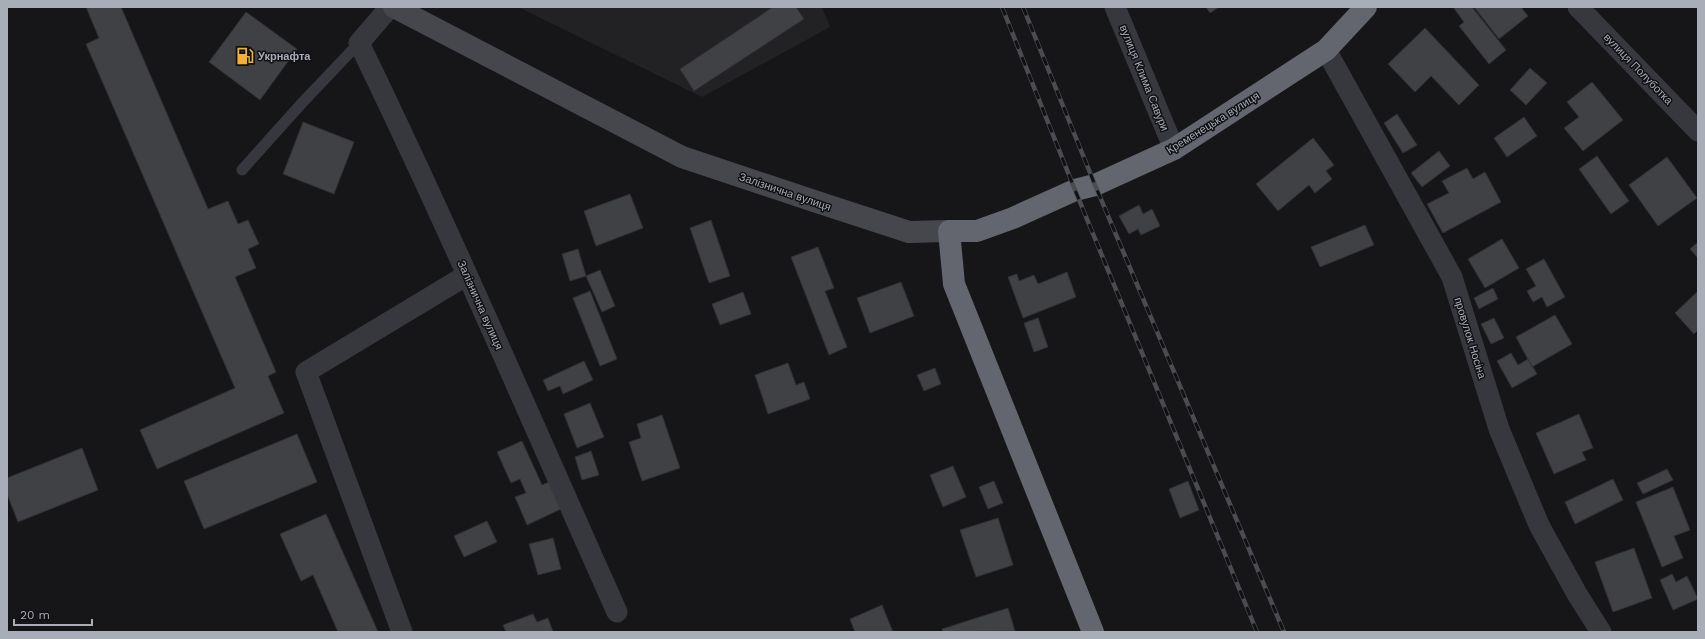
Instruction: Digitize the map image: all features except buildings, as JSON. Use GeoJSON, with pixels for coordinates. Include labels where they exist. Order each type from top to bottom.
{"type":"FeatureCollection","features":[{"type":"Feature","properties":{"kind":"highway","name":"Кременецька вулиця"},"geometry":{"type":"LineString","coordinates":[[948,231],[977,231],[1013,218],[1075,190],[1095,185],[1174,149],[1326,50],[1366,7]]}},
{"type":"Feature","properties":{"kind":"highway"},"geometry":{"type":"LineString","coordinates":[[948,231],[954,284],[1093,632]]}},
{"type":"Feature","properties":{"kind":"main road","name":"Залізнична вулиця"},"geometry":{"type":"LineString","coordinates":[[394,7],[682,157],[909,232],[948,231]]}},
{"type":"Feature","properties":{"kind":"street"},"geometry":{"type":"LineString","coordinates":[[359,43],[390,7]]}},
{"type":"Feature","properties":{"kind":"street","name":"вулиця Клима Савури"},"geometry":{"type":"LineString","coordinates":[[1115,7],[1174,149]]}},
{"type":"Feature","properties":{"kind":"street","name":"вулиця Полуботка"},"geometry":{"type":"LineString","coordinates":[[1578,7],[1698,131]]}},
{"type":"Feature","properties":{"kind":"street","name":"Залізнична вулиця"},"geometry":{"type":"LineString","coordinates":[[359,43],[399,125],[617,612]]}},
{"type":"Feature","properties":{"kind":"street","name":"провулок Носіна"},"geometry":{"type":"LineString","coordinates":[[1326,50],[1452,277],[1499,429],[1539,525],[1577,594],[1601,632]]}},
{"type":"Feature","properties":{"kind":"street"},"geometry":{"type":"LineString","coordinates":[[402,632],[306,372],[467,275]]}},
{"type":"Feature","properties":{"kind":"lane"},"geometry":{"type":"LineString","coordinates":[[242,170],[302,102],[359,43]]}},
{"type":"Feature","properties":{"kind":"shaded area"},"geometry":{"type":"Polygon","coordinates":[[[518,7],[822,7],[830,27],[702,97],[518,7]]]}},
{"type":"Feature","properties":{"kind":"railway"},"geometry":{"type":"LineString","coordinates":[[1002,7],[1075,190],[1257,632]]}},
{"type":"Feature","properties":{"kind":"railway"},"geometry":{"type":"LineString","coordinates":[[1023,7],[1095,185],[1284,632]]}},
{"type":"Feature","properties":{"kind":"place","name":"Укрнафта"},"geometry":{"type":"Point","coordinates":[245,56]}}]}
